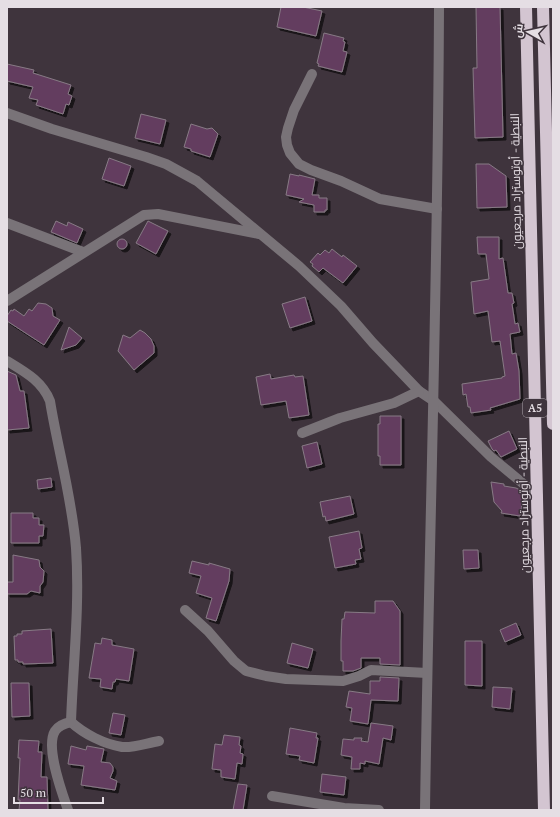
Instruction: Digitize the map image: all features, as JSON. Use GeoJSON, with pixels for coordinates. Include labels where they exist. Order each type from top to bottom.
{"type":"FeatureCollection","features":[{"type":"Feature","properties":{"kind":"highway","name":"النبطية - أوتوستراد مرجعيون"},"geometry":{"type":"LineString","coordinates":[[526,7],[544,810]]}},
{"type":"Feature","properties":{"kind":"highway","name":"A5"},"geometry":{"type":"LineString","coordinates":[[543,7],[553,424]]}},
{"type":"Feature","properties":{"kind":"street"},"geometry":{"type":"LineString","coordinates":[[424,810],[434,401],[439,7]]}},
{"type":"Feature","properties":{"kind":"street"},"geometry":{"type":"LineString","coordinates":[[312,74],[294,110],[286,137],[287,146],[290,153],[299,164],[380,199],[437,209]]}},
{"type":"Feature","properties":{"kind":"street"},"geometry":{"type":"LineString","coordinates":[[7,113],[166,164],[197,181],[299,266],[341,306],[373,343],[419,391],[434,401],[491,457],[538,496]]}},
{"type":"Feature","properties":{"kind":"street"},"geometry":{"type":"LineString","coordinates":[[7,301],[144,215],[158,214],[261,234]]}},
{"type":"Feature","properties":{"kind":"street"},"geometry":{"type":"LineString","coordinates":[[7,223],[83,252]]}},
{"type":"Feature","properties":{"kind":"street"},"geometry":{"type":"LineString","coordinates":[[7,361],[37,380],[47,393],[50,401],[73,521],[76,550],[76,636],[71,722]]}},
{"type":"Feature","properties":{"kind":"street"},"geometry":{"type":"LineString","coordinates":[[302,433],[340,418],[394,403],[419,391]]}},
{"type":"Feature","properties":{"kind":"street"},"geometry":{"type":"LineString","coordinates":[[185,610],[208,631],[234,661],[246,670],[266,676],[286,679],[343,681],[371,670],[427,673]]}},
{"type":"Feature","properties":{"kind":"street"},"geometry":{"type":"LineString","coordinates":[[71,722],[80,730],[122,747],[159,741]]}},
{"type":"Feature","properties":{"kind":"street"},"geometry":{"type":"LineString","coordinates":[[68,810],[60,788],[52,754],[52,740],[55,730],[63,724],[71,722]]}},
{"type":"Feature","properties":{"kind":"street"},"geometry":{"type":"LineString","coordinates":[[272,796],[344,808],[379,810]]}},
{"type":"Feature","properties":{"kind":"building"},"geometry":{"type":"Polygon","coordinates":[[[281,7],[303,7],[322,11],[316,36],[277,27],[281,7]]]}},
{"type":"Feature","properties":{"kind":"building"},"geometry":{"type":"Polygon","coordinates":[[[476,7],[500,7],[503,137],[475,138],[473,68],[477,68],[476,7]]]}},
{"type":"Feature","properties":{"kind":"building"},"geometry":{"type":"Polygon","coordinates":[[[324,33],[344,38],[343,41],[345,42],[343,51],[347,52],[342,72],[318,66],[319,64],[317,63],[324,33]]]}},
{"type":"Feature","properties":{"kind":"building"},"geometry":{"type":"Polygon","coordinates":[[[7,64],[34,70],[33,73],[71,85],[68,94],[72,96],[69,105],[66,104],[63,114],[36,105],[38,100],[29,98],[33,87],[7,81],[7,64]]]}},
{"type":"Feature","properties":{"kind":"building"},"geometry":{"type":"Polygon","coordinates":[[[141,114],[166,120],[160,144],[135,138],[141,114]]]}},
{"type":"Feature","properties":{"kind":"building"},"geometry":{"type":"Polygon","coordinates":[[[191,124],[207,129],[212,128],[218,134],[210,157],[191,151],[191,149],[184,147],[191,124]]]}},
{"type":"Feature","properties":{"kind":"building"},"geometry":{"type":"Polygon","coordinates":[[[109,158],[131,166],[124,186],[102,179],[109,158]]]}},
{"type":"Feature","properties":{"kind":"building"},"geometry":{"type":"Polygon","coordinates":[[[476,164],[489,164],[506,176],[507,207],[477,208],[476,164]]]}},
{"type":"Feature","properties":{"kind":"building"},"geometry":{"type":"Polygon","coordinates":[[[290,174],[315,179],[312,195],[319,195],[319,198],[327,198],[327,210],[325,210],[325,212],[314,212],[314,205],[299,202],[304,199],[286,195],[290,174]]]}},
{"type":"Feature","properties":{"kind":"building"},"geometry":{"type":"Polygon","coordinates":[[[56,221],[67,226],[68,222],[83,229],[77,243],[51,232],[56,221]]]}},
{"type":"Feature","properties":{"kind":"building"},"geometry":{"type":"Polygon","coordinates":[[[148,221],[168,231],[156,254],[136,243],[148,221]]]}},
{"type":"Feature","properties":{"kind":"building"},"geometry":{"type":"Polygon","coordinates":[[[477,237],[499,237],[499,259],[503,258],[508,293],[512,293],[514,303],[512,304],[515,324],[518,323],[520,332],[510,334],[512,354],[516,353],[519,371],[520,399],[490,408],[491,410],[471,413],[470,407],[468,407],[466,394],[463,395],[462,384],[502,378],[505,376],[500,341],[492,342],[488,311],[474,314],[471,282],[489,279],[486,254],[478,254],[477,237]]]}},
{"type":"Feature","properties":{"kind":"building"},"geometry":{"type":"Polygon","coordinates":[[[122,239],[127,244],[122,249],[117,244],[122,239]]]}},
{"type":"Feature","properties":{"kind":"building"},"geometry":{"type":"Polygon","coordinates":[[[332,249],[342,257],[343,255],[357,266],[343,283],[323,268],[319,272],[310,262],[318,253],[320,255],[325,250],[329,253],[332,249]]]}},
{"type":"Feature","properties":{"kind":"building"},"geometry":{"type":"Polygon","coordinates":[[[305,297],[312,321],[290,328],[282,304],[305,297]]]}},
{"type":"Feature","properties":{"kind":"building"},"geometry":{"type":"Polygon","coordinates":[[[38,303],[46,304],[52,308],[53,316],[60,320],[44,345],[7,321],[7,316],[11,310],[13,311],[14,309],[24,316],[29,309],[32,311],[38,303]]]}},
{"type":"Feature","properties":{"kind":"building"},"geometry":{"type":"Polygon","coordinates":[[[69,327],[82,338],[76,345],[61,350],[69,327]]]}},
{"type":"Feature","properties":{"kind":"building"},"geometry":{"type":"Polygon","coordinates":[[[140,330],[151,339],[154,346],[154,353],[134,370],[118,351],[123,335],[130,338],[140,330]]]}},
{"type":"Feature","properties":{"kind":"building"},"geometry":{"type":"Polygon","coordinates":[[[7,371],[16,375],[20,391],[24,391],[29,428],[7,430],[7,371]]]}},
{"type":"Feature","properties":{"kind":"building"},"geometry":{"type":"Polygon","coordinates":[[[270,374],[271,379],[294,375],[295,377],[303,376],[309,415],[289,418],[286,401],[261,405],[256,377],[270,374]]]}},
{"type":"Feature","properties":{"kind":"building"},"geometry":{"type":"Polygon","coordinates":[[[380,416],[401,416],[401,465],[380,465],[380,456],[378,456],[378,424],[380,424],[380,416]]]}},
{"type":"Feature","properties":{"kind":"building"},"geometry":{"type":"Polygon","coordinates":[[[509,431],[517,449],[501,457],[496,450],[494,451],[492,449],[488,441],[509,431]]]}},
{"type":"Feature","properties":{"kind":"building"},"geometry":{"type":"Polygon","coordinates":[[[317,442],[322,464],[307,468],[302,446],[317,442]]]}},
{"type":"Feature","properties":{"kind":"building"},"geometry":{"type":"Polygon","coordinates":[[[51,478],[52,487],[38,489],[37,480],[51,478]]]}},
{"type":"Feature","properties":{"kind":"building"},"geometry":{"type":"Polygon","coordinates":[[[491,482],[504,484],[504,486],[516,488],[524,492],[520,516],[501,513],[502,511],[494,502],[491,482]]]}},
{"type":"Feature","properties":{"kind":"building"},"geometry":{"type":"Polygon","coordinates":[[[350,496],[354,514],[326,521],[325,516],[323,517],[320,502],[350,496]]]}},
{"type":"Feature","properties":{"kind":"building"},"geometry":{"type":"Polygon","coordinates":[[[11,513],[33,513],[33,518],[39,518],[39,525],[44,525],[43,536],[39,536],[39,543],[11,543],[11,513]]]}},
{"type":"Feature","properties":{"kind":"building"},"geometry":{"type":"Polygon","coordinates":[[[359,531],[362,548],[359,549],[361,559],[355,560],[356,564],[335,568],[329,537],[359,531]]]}},
{"type":"Feature","properties":{"kind":"building"},"geometry":{"type":"Polygon","coordinates":[[[463,550],[478,550],[479,568],[464,569],[463,550]]]}},
{"type":"Feature","properties":{"kind":"building"},"geometry":{"type":"Polygon","coordinates":[[[13,555],[39,560],[40,567],[44,571],[43,582],[40,586],[40,593],[31,591],[27,594],[7,594],[7,582],[13,582],[13,555]]]}},
{"type":"Feature","properties":{"kind":"building"},"geometry":{"type":"Polygon","coordinates":[[[192,561],[209,565],[209,563],[230,569],[229,581],[216,621],[206,618],[212,598],[196,593],[201,576],[189,573],[192,561]]]}},
{"type":"Feature","properties":{"kind":"building"},"geometry":{"type":"Polygon","coordinates":[[[375,601],[393,601],[400,611],[400,665],[380,664],[380,658],[361,658],[361,668],[353,671],[343,671],[343,661],[341,661],[341,641],[342,619],[344,619],[345,612],[375,613],[375,601]]]}},
{"type":"Feature","properties":{"kind":"building"},"geometry":{"type":"Polygon","coordinates":[[[516,623],[521,635],[505,642],[500,630],[516,623]]]}},
{"type":"Feature","properties":{"kind":"building"},"geometry":{"type":"Polygon","coordinates":[[[51,629],[53,663],[23,664],[23,662],[18,662],[18,660],[15,660],[14,636],[17,636],[17,634],[22,634],[22,631],[51,629]]]}},
{"type":"Feature","properties":{"kind":"building"},"geometry":{"type":"Polygon","coordinates":[[[102,638],[112,640],[112,645],[134,649],[129,681],[116,679],[115,682],[113,682],[112,689],[100,687],[101,679],[89,678],[95,643],[101,644],[102,638]]]}},
{"type":"Feature","properties":{"kind":"building"},"geometry":{"type":"Polygon","coordinates":[[[465,641],[482,641],[482,686],[465,685],[465,641]]]}},
{"type":"Feature","properties":{"kind":"building"},"geometry":{"type":"Polygon","coordinates":[[[292,643],[313,649],[308,668],[287,663],[292,643]]]}},
{"type":"Feature","properties":{"kind":"building"},"geometry":{"type":"Polygon","coordinates":[[[380,677],[399,678],[398,701],[371,700],[368,724],[350,721],[352,708],[346,707],[349,691],[370,694],[370,681],[380,681],[380,677]]]}},
{"type":"Feature","properties":{"kind":"building"},"geometry":{"type":"Polygon","coordinates":[[[11,683],[29,683],[30,716],[12,717],[11,683]]]}},
{"type":"Feature","properties":{"kind":"building"},"geometry":{"type":"Polygon","coordinates":[[[493,687],[512,688],[510,709],[492,707],[493,687]]]}},
{"type":"Feature","properties":{"kind":"building"},"geometry":{"type":"Polygon","coordinates":[[[113,713],[125,715],[121,735],[109,733],[113,713]]]}},
{"type":"Feature","properties":{"kind":"building"},"geometry":{"type":"Polygon","coordinates":[[[371,723],[393,726],[391,740],[383,738],[379,764],[365,761],[365,764],[360,763],[360,769],[351,769],[352,757],[341,755],[343,739],[354,740],[354,738],[362,738],[361,741],[368,742],[371,723]]]}},
{"type":"Feature","properties":{"kind":"building"},"geometry":{"type":"Polygon","coordinates":[[[290,728],[317,733],[316,738],[318,738],[314,763],[299,760],[300,756],[286,754],[290,728]]]}},
{"type":"Feature","properties":{"kind":"building"},"geometry":{"type":"Polygon","coordinates":[[[224,735],[240,737],[240,753],[243,754],[242,764],[237,763],[235,779],[221,777],[221,770],[212,769],[215,744],[222,745],[224,735]]]}},
{"type":"Feature","properties":{"kind":"building"},"geometry":{"type":"Polygon","coordinates":[[[19,740],[39,741],[38,752],[42,752],[41,777],[47,777],[48,810],[19,810],[19,740]]]}},
{"type":"Feature","properties":{"kind":"building"},"geometry":{"type":"Polygon","coordinates":[[[71,746],[86,750],[87,746],[104,749],[101,762],[110,763],[113,767],[110,778],[117,781],[115,790],[81,785],[84,766],[68,764],[71,746]]]}},
{"type":"Feature","properties":{"kind":"building"},"geometry":{"type":"Polygon","coordinates":[[[322,774],[346,777],[344,795],[320,792],[322,774]]]}},
{"type":"Feature","properties":{"kind":"building"},"geometry":{"type":"Polygon","coordinates":[[[238,784],[247,785],[243,810],[233,810],[238,784]]]}}]}
